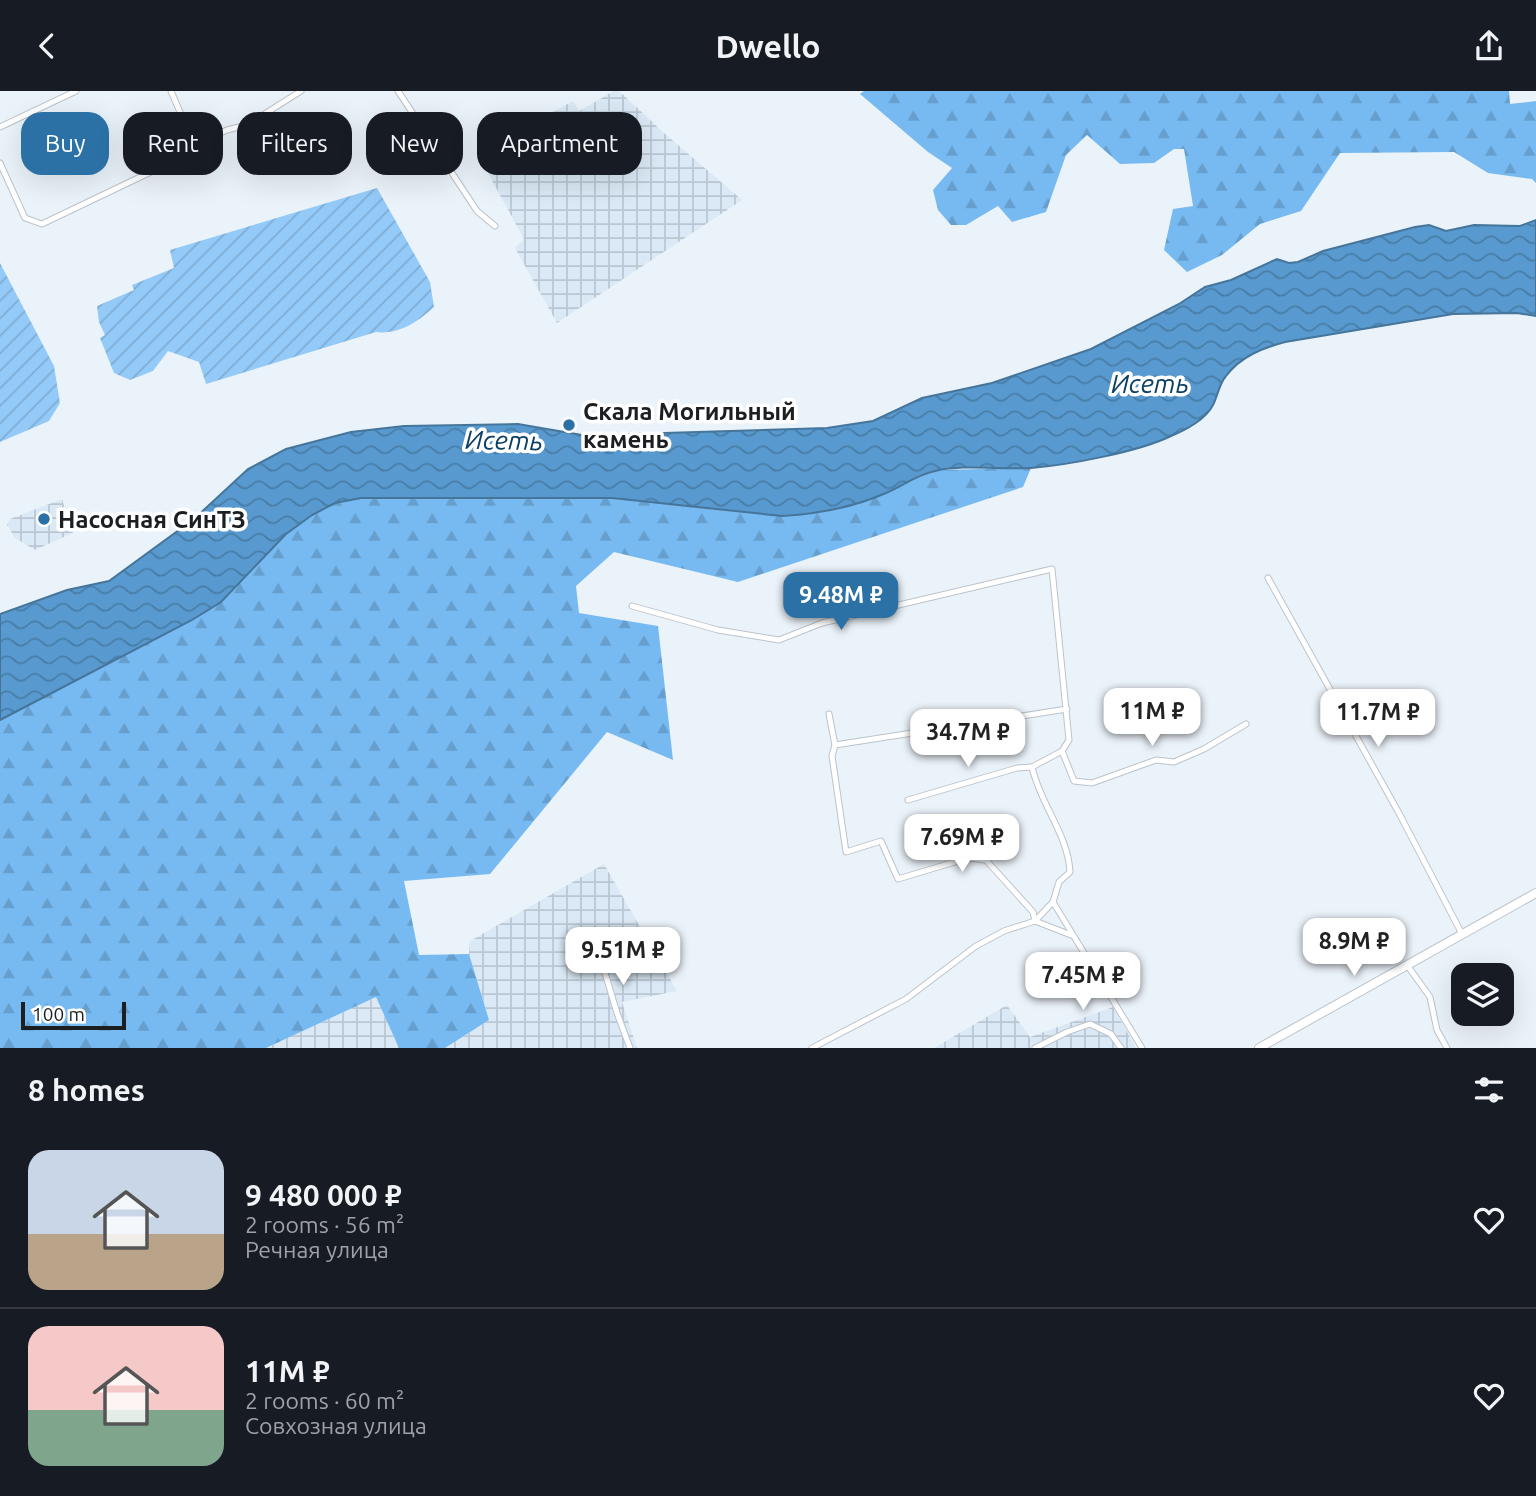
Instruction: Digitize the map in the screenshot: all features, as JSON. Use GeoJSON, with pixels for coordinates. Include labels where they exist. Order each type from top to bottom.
{"type":"FeatureCollection","features":[{"type":"Feature","properties":{"kind":"main road"},"geometry":{"type":"LineString","coordinates":[[1259,1048],[1536,893]]}},
{"type":"Feature","properties":{"kind":"street"},"geometry":{"type":"LineString","coordinates":[[0,127],[76,91]]}},
{"type":"Feature","properties":{"kind":"street"},"geometry":{"type":"LineString","coordinates":[[171,91],[180,112]]}},
{"type":"Feature","properties":{"kind":"street"},"geometry":{"type":"LineString","coordinates":[[223,132],[247,125],[300,91]]}},
{"type":"Feature","properties":{"kind":"street"},"geometry":{"type":"LineString","coordinates":[[398,91],[477,211],[495,226]]}},
{"type":"Feature","properties":{"kind":"street"},"geometry":{"type":"LineString","coordinates":[[0,163],[24,218],[42,224],[144,175]]}},
{"type":"Feature","properties":{"kind":"street"},"geometry":{"type":"LineString","coordinates":[[632,606],[718,630],[779,640],[822,623],[1052,569],[1069,740],[1062,751],[1032,767],[1017,768],[908,800]]}},
{"type":"Feature","properties":{"kind":"street"},"geometry":{"type":"LineString","coordinates":[[1268,578],[1462,934]]}},
{"type":"Feature","properties":{"kind":"street"},"geometry":{"type":"LineString","coordinates":[[835,745],[1067,709]]}},
{"type":"Feature","properties":{"kind":"street"},"geometry":{"type":"LineString","coordinates":[[829,714],[835,745],[832,756],[846,852],[881,841],[898,879],[968,858],[986,860],[1033,912],[1035,921]]}},
{"type":"Feature","properties":{"kind":"street"},"geometry":{"type":"LineString","coordinates":[[1062,751],[1074,781],[1091,783],[1156,760],[1174,762],[1204,749],[1246,723]]}},
{"type":"Feature","properties":{"kind":"street"},"geometry":{"type":"LineString","coordinates":[[812,1048],[906,999],[976,946],[1004,931],[1035,921],[1053,902],[1059,882],[1070,871],[1069,852],[1035,781],[1032,767]]}},
{"type":"Feature","properties":{"kind":"street"},"geometry":{"type":"LineString","coordinates":[[1053,902],[1142,1048]]}},
{"type":"Feature","properties":{"kind":"street"},"geometry":{"type":"LineString","coordinates":[[1035,921],[1071,935]]}},
{"type":"Feature","properties":{"kind":"street"},"geometry":{"type":"LineString","coordinates":[[593,933],[630,1048]]}},
{"type":"Feature","properties":{"kind":"street"},"geometry":{"type":"LineString","coordinates":[[1407,965],[1430,997],[1437,1030],[1447,1048]]}},
{"type":"Feature","properties":{"kind":"street"},"geometry":{"type":"LineString","coordinates":[[1035,1048],[1066,1032],[1090,1024],[1111,1034],[1121,1048]]}},
{"type":"Feature","properties":{"kind":"shaded area"},"geometry":{"type":"Polygon","coordinates":[[[614,91],[619,91],[642,112],[553,112],[573,101],[579,111],[614,91]]]}},
{"type":"Feature","properties":{"kind":"shaded area"},"geometry":{"type":"Polygon","coordinates":[[[642,112],[742,200],[557,323],[515,248],[524,239],[489,175],[642,175],[642,112]]]}},
{"type":"Feature","properties":{"kind":"shaded area"},"geometry":{"type":"Polygon","coordinates":[[[377,188],[430,282],[434,307],[422,317],[401,329],[376,332],[206,384],[199,362],[168,351],[153,371],[130,380],[114,373],[100,338],[105,335],[99,322],[97,306],[134,290],[132,285],[174,268],[170,250],[377,188]]]}},
{"type":"Feature","properties":{"kind":"shaded area"},"geometry":{"type":"Polygon","coordinates":[[[0,263],[54,366],[60,403],[49,421],[0,442],[0,263]]]}},
{"type":"Feature","properties":{"kind":"shaded area"},"geometry":{"type":"Polygon","coordinates":[[[62,499],[73,533],[35,550],[15,538],[7,525],[10,519],[62,499]]]}},
{"type":"Feature","properties":{"kind":"shaded area"},"geometry":{"type":"Polygon","coordinates":[[[604,864],[677,991],[622,1002],[637,1048],[445,1048],[489,1020],[469,954],[470,941],[604,864]]]}},
{"type":"Feature","properties":{"kind":"shaded area"},"geometry":{"type":"Polygon","coordinates":[[[376,997],[399,1048],[266,1048],[376,997]]]}},
{"type":"Feature","properties":{"kind":"shaded area"},"geometry":{"type":"Polygon","coordinates":[[[1007,1005],[1030,1037],[1113,1007],[1136,1048],[934,1048],[1007,1005]]]}},
{"type":"Feature","properties":{"kind":"green space"},"geometry":{"type":"Polygon","coordinates":[[[864,91],[1509,91],[1510,104],[1536,101],[1536,183],[1532,179],[1488,173],[1454,152],[1340,153],[1301,211],[1260,224],[1222,255],[1187,272],[1164,250],[1173,209],[1193,206],[1184,149],[1174,149],[1154,163],[1120,164],[1087,135],[1066,155],[1046,212],[1012,222],[998,206],[966,225],[951,225],[938,210],[933,190],[952,168],[928,152],[860,94],[864,91]]]}},
{"type":"Feature","properties":{"kind":"green space"},"geometry":{"type":"Polygon","coordinates":[[[1031,468],[1023,487],[738,582],[614,552],[576,586],[579,613],[658,626],[673,760],[607,732],[490,874],[404,881],[419,955],[469,954],[489,1020],[445,1048],[399,1048],[376,997],[266,1048],[0,1048],[0,720],[192,620],[221,602],[286,534],[312,515],[335,503],[361,498],[612,498],[719,510],[808,514],[885,493],[936,470],[1031,468]]]}},
{"type":"Feature","properties":{"kind":"water","name":"Исеть"},"geometry":{"type":"Polygon","coordinates":[[[1536,220],[1536,316],[1517,313],[1453,314],[1269,347],[1245,358],[1232,369],[1222,383],[1210,410],[1195,423],[1157,442],[1122,452],[1083,461],[1031,468],[958,468],[935,471],[886,493],[848,506],[782,516],[612,498],[361,498],[335,503],[312,515],[286,534],[221,602],[192,620],[0,720],[0,614],[67,590],[109,581],[194,519],[248,469],[286,449],[351,432],[404,426],[518,424],[605,439],[630,434],[827,428],[873,421],[922,398],[992,383],[1091,349],[1179,304],[1205,287],[1231,280],[1277,259],[1289,263],[1298,262],[1323,251],[1415,227],[1429,225],[1446,231],[1474,225],[1520,226],[1536,220]]]}},
{"type":"Feature","properties":{"kind":"place","name":"Скала Могильный камень"},"geometry":{"type":"Point","coordinates":[569,425]}},
{"type":"Feature","properties":{"kind":"place","name":"Насосная СинТЗ"},"geometry":{"type":"Point","coordinates":[44,519]}}]}
